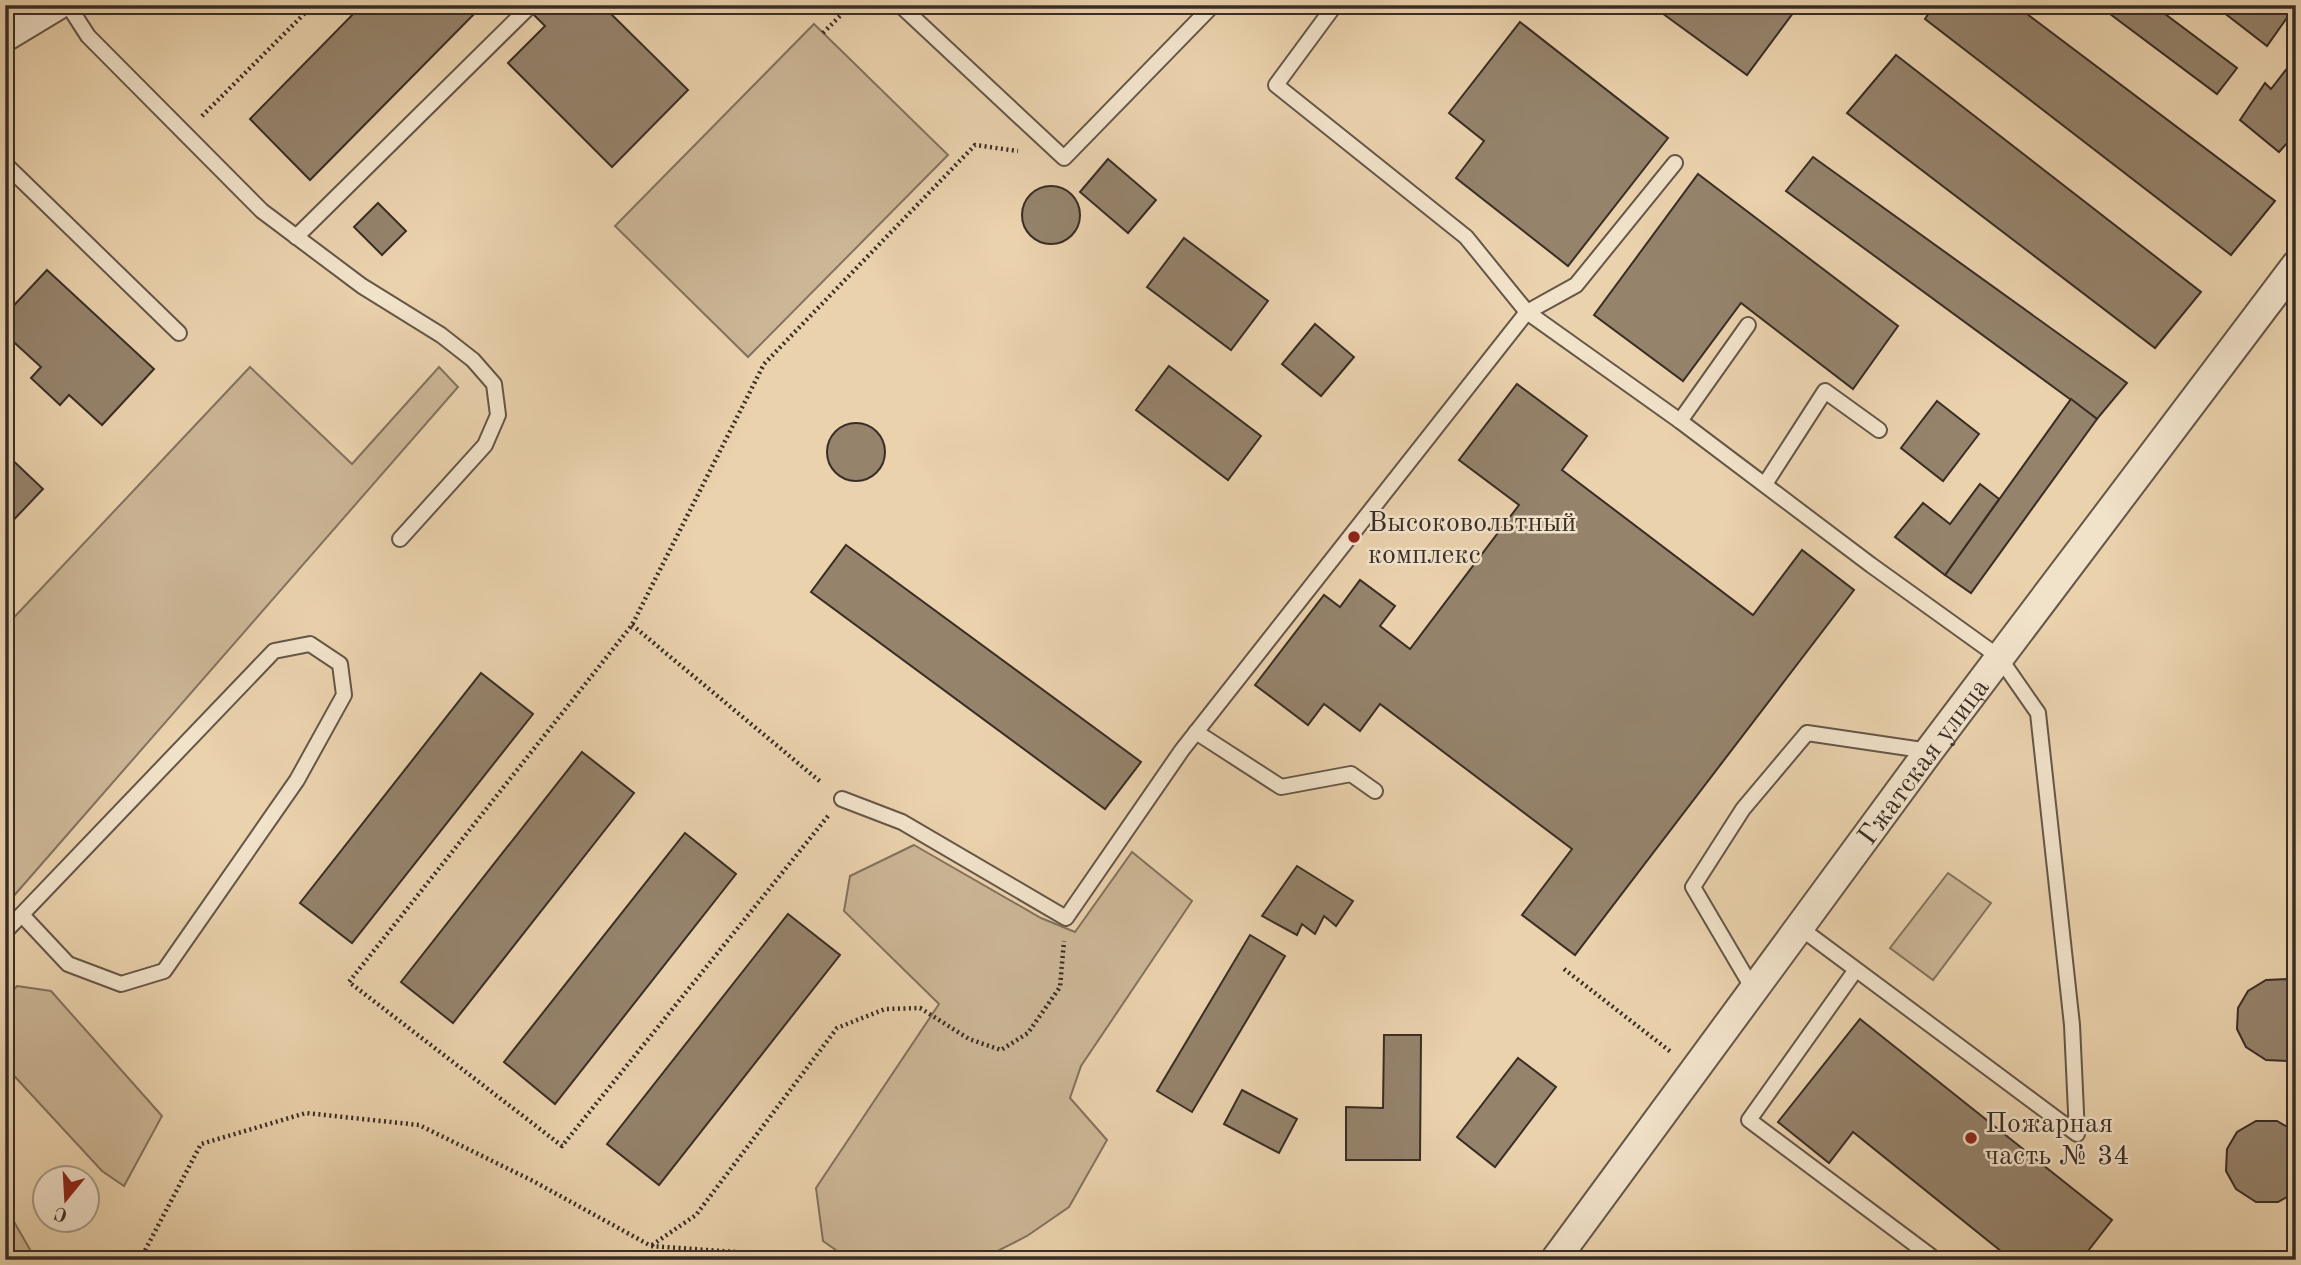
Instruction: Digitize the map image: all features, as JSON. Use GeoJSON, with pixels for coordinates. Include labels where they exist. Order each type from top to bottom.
{"type":"FeatureCollection","features":[{"type":"Feature","properties":{"kind":"street"},"geometry":{"type":"LineString","coordinates":[[5,37],[58,5]]}},
{"type":"Feature","properties":{"kind":"street","name":"Гжатская улица"},"geometry":{"type":"LineString","coordinates":[[1555,1260],[1999,657],[2296,265]]}},
{"type":"Feature","properties":{"kind":"lane"},"geometry":{"type":"LineString","coordinates":[[68,5],[88,36],[262,211],[362,286],[441,335],[473,360],[494,384],[498,415],[485,445],[400,539]]}},
{"type":"Feature","properties":{"kind":"lane"},"geometry":{"type":"LineString","coordinates":[[900,5],[1064,159],[1213,5]]}},
{"type":"Feature","properties":{"kind":"lane"},"geometry":{"type":"LineString","coordinates":[[1335,5],[1276,85],[1466,237],[1527,312],[1681,421],[1999,657],[2038,713],[2072,1025],[2077,1134],[1799,927]]}},
{"type":"Feature","properties":{"kind":"lane"},"geometry":{"type":"LineString","coordinates":[[296,237],[527,9]]}},
{"type":"Feature","properties":{"kind":"lane"},"geometry":{"type":"LineString","coordinates":[[842,799],[902,822],[1066,918],[1196,732],[1527,312],[1576,285],[1675,163]]}},
{"type":"Feature","properties":{"kind":"lane"},"geometry":{"type":"LineString","coordinates":[[5,164],[179,333]]}},
{"type":"Feature","properties":{"kind":"lane"},"geometry":{"type":"LineString","coordinates":[[1681,421],[1748,325]]}},
{"type":"Feature","properties":{"kind":"lane"},"geometry":{"type":"LineString","coordinates":[[1765,484],[1825,391],[1879,430]]}},
{"type":"Feature","properties":{"kind":"lane"},"geometry":{"type":"LineString","coordinates":[[5,932],[274,651],[310,644],[340,664],[344,695],[297,780],[164,971],[121,985],[68,964],[22,915]]}},
{"type":"Feature","properties":{"kind":"lane"},"geometry":{"type":"LineString","coordinates":[[1196,732],[1280,787],[1351,774],[1376,791]]}},
{"type":"Feature","properties":{"kind":"lane"},"geometry":{"type":"LineString","coordinates":[[1753,989],[1693,887],[1743,809],[1807,733],[1929,751]]}},
{"type":"Feature","properties":{"kind":"lane"},"geometry":{"type":"LineString","coordinates":[[1855,971],[1749,1121],[1936,1260]]}},
{"type":"Feature","properties":{"kind":"path"},"geometry":{"type":"LineString","coordinates":[[112,11],[128,5]]}},
{"type":"Feature","properties":{"kind":"path"},"geometry":{"type":"LineString","coordinates":[[185,133],[313,5]]}},
{"type":"Feature","properties":{"kind":"path"},"geometry":{"type":"LineString","coordinates":[[823,33],[851,5]]}},
{"type":"Feature","properties":{"kind":"path"},"geometry":{"type":"LineString","coordinates":[[632,625],[842,799],[562,1146],[349,982],[632,625],[764,364],[975,145],[1064,159]]}},
{"type":"Feature","properties":{"kind":"path"},"geometry":{"type":"LineString","coordinates":[[651,1246],[696,1215],[837,1028],[885,1009],[919,1008],[969,1039],[1001,1049],[1028,1033],[1060,987],[1066,918]]}},
{"type":"Feature","properties":{"kind":"path"},"geometry":{"type":"LineString","coordinates":[[1564,969],[1694,1069]]}},
{"type":"Feature","properties":{"kind":"path"},"geometry":{"type":"LineString","coordinates":[[140,1260],[201,1144],[306,1113],[419,1125],[533,1181],[651,1246],[764,1254],[772,1260]]}},
{"type":"Feature","properties":{"kind":"path"},"geometry":{"type":"LineString","coordinates":[[5,1254],[11,1260]]}},
{"type":"Feature","properties":{"kind":"shaded area"},"geometry":{"type":"Polygon","coordinates":[[[814,24],[948,155],[748,357],[615,226],[814,24]]]}},
{"type":"Feature","properties":{"kind":"shaded area"},"geometry":{"type":"Polygon","coordinates":[[[250,367],[352,464],[439,367],[458,387],[5,906],[5,627],[250,367]]]}},
{"type":"Feature","properties":{"kind":"shaded area"},"geometry":{"type":"Polygon","coordinates":[[[914,845],[1041,918],[1075,932],[1132,852],[1192,901],[1081,1066],[1070,1098],[1107,1140],[1069,1207],[1027,1236],[980,1260],[850,1260],[823,1241],[816,1188],[939,1004],[844,911],[850,876],[914,845]]]}},
{"type":"Feature","properties":{"kind":"shaded area"},"geometry":{"type":"Polygon","coordinates":[[[1948,873],[1991,903],[1933,980],[1890,948],[1948,873]]]}},
{"type":"Feature","properties":{"kind":"shaded area"},"geometry":{"type":"Polygon","coordinates":[[[17,986],[51,991],[162,1116],[124,1186],[102,1171],[102,1164],[96,1164],[5,1066],[5,999],[17,986]]]}},
{"type":"Feature","properties":{"kind":"shaded area"},"geometry":{"type":"Polygon","coordinates":[[[5,1206],[36,1260],[5,1260],[5,1206]]]}},
{"type":"Feature","properties":{"kind":"building"},"geometry":{"type":"Polygon","coordinates":[[[362,5],[483,5],[310,180],[250,119],[362,5]]]}},
{"type":"Feature","properties":{"kind":"building"},"geometry":{"type":"Polygon","coordinates":[[[524,5],[554,5],[560,11],[566,5],[602,5],[688,90],[612,167],[508,63],[545,26],[524,5]]]}},
{"type":"Feature","properties":{"kind":"building"},"geometry":{"type":"Polygon","coordinates":[[[1651,5],[1799,5],[1747,75],[1651,5]]]}},
{"type":"Feature","properties":{"kind":"building"},"geometry":{"type":"Polygon","coordinates":[[[1934,5],[2015,5],[2275,201],[2231,255],[1925,19],[1934,5]]]}},
{"type":"Feature","properties":{"kind":"building"},"geometry":{"type":"Polygon","coordinates":[[[2098,5],[2153,5],[2237,68],[2217,94],[2098,5]]]}},
{"type":"Feature","properties":{"kind":"building"},"geometry":{"type":"Polygon","coordinates":[[[2214,5],[2296,5],[2267,46],[2214,5]]]}},
{"type":"Feature","properties":{"kind":"building"},"geometry":{"type":"Polygon","coordinates":[[[1520,22],[1668,138],[1568,266],[1456,178],[1484,141],[1449,113],[1520,22]]]}},
{"type":"Feature","properties":{"kind":"building"},"geometry":{"type":"Polygon","coordinates":[[[1896,55],[2201,292],[2155,348],[1847,113],[1896,55]]]}},
{"type":"Feature","properties":{"kind":"building"},"geometry":{"type":"Polygon","coordinates":[[[2296,57],[2296,147],[2288,142],[2279,152],[2240,120],[2265,83],[2271,89],[2296,57]]]}},
{"type":"Feature","properties":{"kind":"building"},"geometry":{"type":"Polygon","coordinates":[[[1813,157],[2127,383],[2097,419],[1786,191],[1813,157]]]}},
{"type":"Feature","properties":{"kind":"building"},"geometry":{"type":"Polygon","coordinates":[[[1108,159],[1156,200],[1128,233],[1080,192],[1108,159]]]}},
{"type":"Feature","properties":{"kind":"building"},"geometry":{"type":"Polygon","coordinates":[[[1698,174],[1898,326],[1853,389],[1741,303],[1683,381],[1594,315],[1698,174]]]}},
{"type":"Feature","properties":{"kind":"building"},"geometry":{"type":"Polygon","coordinates":[[[1045,186],[1057,186],[1067,190],[1076,199],[1080,221],[1072,236],[1057,244],[1045,244],[1035,240],[1026,231],[1022,221],[1022,209],[1026,199],[1035,190],[1045,186]]]}},
{"type":"Feature","properties":{"kind":"building"},"geometry":{"type":"Polygon","coordinates":[[[378,203],[406,231],[382,255],[354,227],[378,203]]]}},
{"type":"Feature","properties":{"kind":"building"},"geometry":{"type":"Polygon","coordinates":[[[1184,238],[1268,301],[1231,350],[1147,287],[1184,238]]]}},
{"type":"Feature","properties":{"kind":"building"},"geometry":{"type":"Polygon","coordinates":[[[47,270],[154,369],[102,425],[69,395],[60,405],[31,378],[41,367],[5,334],[5,315],[47,270]]]}},
{"type":"Feature","properties":{"kind":"building"},"geometry":{"type":"Polygon","coordinates":[[[1315,324],[1354,357],[1321,396],[1282,364],[1315,324]]]}},
{"type":"Feature","properties":{"kind":"building"},"geometry":{"type":"Polygon","coordinates":[[[1169,366],[1261,436],[1228,480],[1136,410],[1169,366]]]}},
{"type":"Feature","properties":{"kind":"building"},"geometry":{"type":"Polygon","coordinates":[[[1517,384],[1587,436],[1562,470],[1753,615],[1802,550],[1854,590],[1575,955],[1522,915],[1572,849],[1380,704],[1360,731],[1324,704],[1308,725],[1255,685],[1324,595],[1340,607],[1360,580],[1395,606],[1380,626],[1410,649],[1519,505],[1459,460],[1517,384]]]}},
{"type":"Feature","properties":{"kind":"building"},"geometry":{"type":"Polygon","coordinates":[[[2071,399],[2097,419],[1971,593],[1945,575],[2071,399]]]}},
{"type":"Feature","properties":{"kind":"building"},"geometry":{"type":"Polygon","coordinates":[[[1937,401],[1979,434],[1943,481],[1901,448],[1937,401]]]}},
{"type":"Feature","properties":{"kind":"building"},"geometry":{"type":"Polygon","coordinates":[[[856,423],[872,428],[880,436],[885,452],[880,468],[872,476],[856,481],[840,476],[832,468],[827,452],[832,436],[840,428],[856,423]]]}},
{"type":"Feature","properties":{"kind":"building"},"geometry":{"type":"Polygon","coordinates":[[[5,453],[43,489],[5,529],[5,453]]]}},
{"type":"Feature","properties":{"kind":"building"},"geometry":{"type":"Polygon","coordinates":[[[1980,484],[1999,499],[1945,575],[1895,537],[1923,503],[1950,524],[1980,484]]]}},
{"type":"Feature","properties":{"kind":"building"},"geometry":{"type":"Polygon","coordinates":[[[846,545],[1141,762],[1105,809],[811,592],[846,545]]]}},
{"type":"Feature","properties":{"kind":"building"},"geometry":{"type":"Polygon","coordinates":[[[481,673],[533,714],[352,943],[300,903],[481,673]]]}},
{"type":"Feature","properties":{"kind":"building"},"geometry":{"type":"Polygon","coordinates":[[[582,752],[634,793],[453,1023],[401,982],[582,752]]]}},
{"type":"Feature","properties":{"kind":"building"},"geometry":{"type":"Polygon","coordinates":[[[685,833],[736,874],[555,1104],[504,1062],[685,833]]]}},
{"type":"Feature","properties":{"kind":"building"},"geometry":{"type":"Polygon","coordinates":[[[1297,866],[1353,901],[1336,926],[1324,916],[1315,934],[1302,924],[1297,935],[1262,916],[1297,866]]]}},
{"type":"Feature","properties":{"kind":"building"},"geometry":{"type":"Polygon","coordinates":[[[788,914],[840,955],[659,1185],[607,1144],[788,914]]]}},
{"type":"Feature","properties":{"kind":"building"},"geometry":{"type":"Polygon","coordinates":[[[1250,935],[1285,956],[1192,1112],[1157,1091],[1250,935]]]}},
{"type":"Feature","properties":{"kind":"building"},"geometry":{"type":"Polygon","coordinates":[[[2288,979],[2296,984],[2296,1057],[2289,1061],[2266,1060],[2246,1047],[2237,1029],[2238,1008],[2248,991],[2266,980],[2288,979]]]}},
{"type":"Feature","properties":{"kind":"building"},"geometry":{"type":"Polygon","coordinates":[[[1860,1019],[2112,1220],[2081,1260],[2012,1260],[1853,1132],[1829,1163],[1778,1122],[1860,1019]]]}},
{"type":"Feature","properties":{"kind":"building"},"geometry":{"type":"Polygon","coordinates":[[[1384,1035],[1421,1035],[1420,1160],[1346,1160],[1346,1107],[1383,1108],[1384,1035]]]}},
{"type":"Feature","properties":{"kind":"building"},"geometry":{"type":"Polygon","coordinates":[[[1518,1058],[1556,1087],[1495,1167],[1457,1137],[1518,1058]]]}},
{"type":"Feature","properties":{"kind":"building"},"geometry":{"type":"Polygon","coordinates":[[[1242,1090],[1297,1119],[1279,1153],[1224,1124],[1242,1090]]]}},
{"type":"Feature","properties":{"kind":"building"},"geometry":{"type":"Polygon","coordinates":[[[2256,1121],[2277,1121],[2296,1132],[2296,1192],[2278,1202],[2256,1202],[2236,1189],[2226,1171],[2227,1149],[2237,1132],[2256,1121]]]}},
{"type":"Feature","properties":{"kind":"building"},"geometry":{"type":"Polygon","coordinates":[[[2275,1255],[2283,1260],[2246,1260],[2254,1256],[2275,1255]]]}},
{"type":"Feature","properties":{"kind":"place","name":"Высоковольтный комплекc"},"geometry":{"type":"Point","coordinates":[1354,537]}},
{"type":"Feature","properties":{"kind":"place","name":"Пожарная часть № 34"},"geometry":{"type":"Point","coordinates":[1971,1138]}}]}
